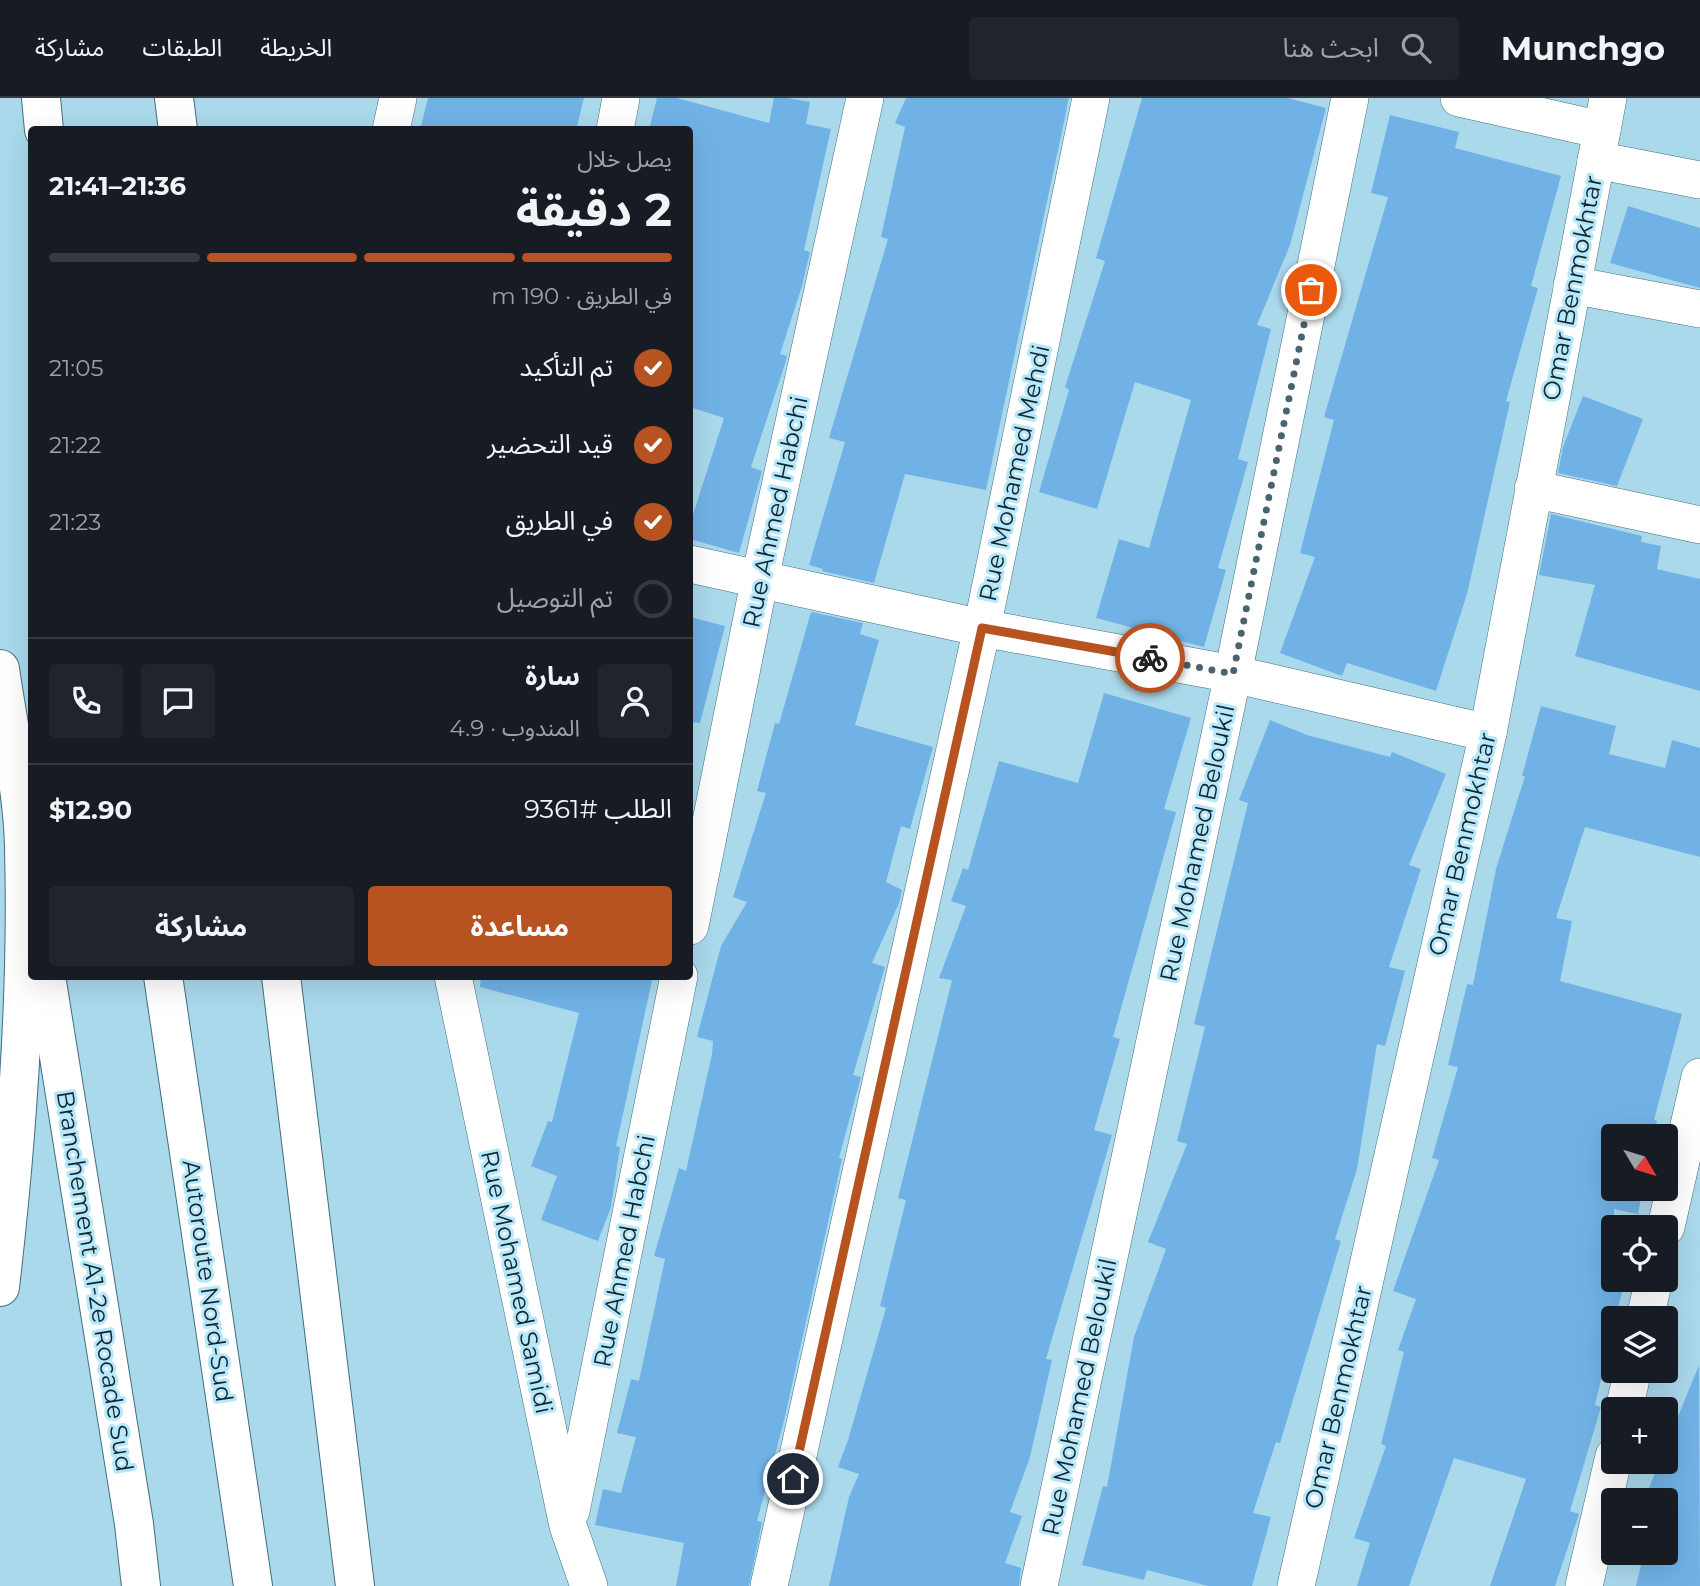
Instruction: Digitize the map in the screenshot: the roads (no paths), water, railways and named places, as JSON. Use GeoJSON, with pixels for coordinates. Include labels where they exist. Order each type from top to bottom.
{"type":"FeatureCollection","features":[{"type":"Feature","properties":{"kind":"main road"},"geometry":{"type":"LineString","coordinates":[[41,98],[44,126]]}},
{"type":"Feature","properties":{"kind":"main road"},"geometry":{"type":"LineString","coordinates":[[174,98],[178,126]]}},
{"type":"Feature","properties":{"kind":"main road"},"geometry":{"type":"LineString","coordinates":[[0,669],[28,868]]}},
{"type":"Feature","properties":{"kind":"main road"},"geometry":{"type":"LineString","coordinates":[[0,1287],[13,1177],[23,1036],[24,845]]}},
{"type":"Feature","properties":{"kind":"main road","name":"Branchement A1-2e Rocade Sud"},"geometry":{"type":"LineString","coordinates":[[47,980],[134,1524],[141,1586]]}},
{"type":"Feature","properties":{"kind":"main road","name":"Autoroute Nord-Sud"},"geometry":{"type":"LineString","coordinates":[[164,980],[253,1586]]}},
{"type":"Feature","properties":{"kind":"main road"},"geometry":{"type":"LineString","coordinates":[[281,980],[355,1586]]}},
{"type":"Feature","properties":{"kind":"street"},"geometry":{"type":"LineString","coordinates":[[392,126],[398,98]]}},
{"type":"Feature","properties":{"kind":"street"},"geometry":{"type":"LineString","coordinates":[[616,126],[621,98]]}},
{"type":"Feature","properties":{"kind":"street","name":"Rue Ahmed Habchi"},"geometry":{"type":"LineString","coordinates":[[693,911],[760,578],[865,98]]}},
{"type":"Feature","properties":{"kind":"street","name":"Rue Mohamed Mehdi"},"geometry":{"type":"LineString","coordinates":[[769,1586],[982,628],[1091,98]]}},
{"type":"Feature","properties":{"kind":"street","name":"Rue Mohamed Beloukil"},"geometry":{"type":"LineString","coordinates":[[1039,1586],[1233,674],[1350,98]]}},
{"type":"Feature","properties":{"kind":"street"},"geometry":{"type":"LineString","coordinates":[[1459,98],[1602,130],[1700,180]]}},
{"type":"Feature","properties":{"kind":"street","name":"Omar Benmokhtar"},"geometry":{"type":"LineString","coordinates":[[1296,1586],[1488,733],[1602,130]]}},
{"type":"Feature","properties":{"kind":"street"},"geometry":{"type":"LineString","coordinates":[[1572,285],[1700,309]]}},
{"type":"Feature","properties":{"kind":"street"},"geometry":{"type":"LineString","coordinates":[[1533,489],[1700,525]]}},
{"type":"Feature","properties":{"kind":"street"},"geometry":{"type":"LineString","coordinates":[[693,565],[982,628],[1233,674],[1488,733]]}},
{"type":"Feature","properties":{"kind":"street","name":"Rue Mohamed Samidi"},"geometry":{"type":"LineString","coordinates":[[454,980],[568,1526],[589,1586]]}},
{"type":"Feature","properties":{"kind":"street","name":"Rue Ahmed Habchi"},"geometry":{"type":"LineString","coordinates":[[568,1526],[678,980]]}},
{"type":"Feature","properties":{"kind":"street"},"geometry":{"type":"LineString","coordinates":[[1669,1215],[1700,1077]]}},
{"type":"Feature","properties":{"kind":"street"},"geometry":{"type":"LineString","coordinates":[[1584,1586],[1610,1474]]}}]}
